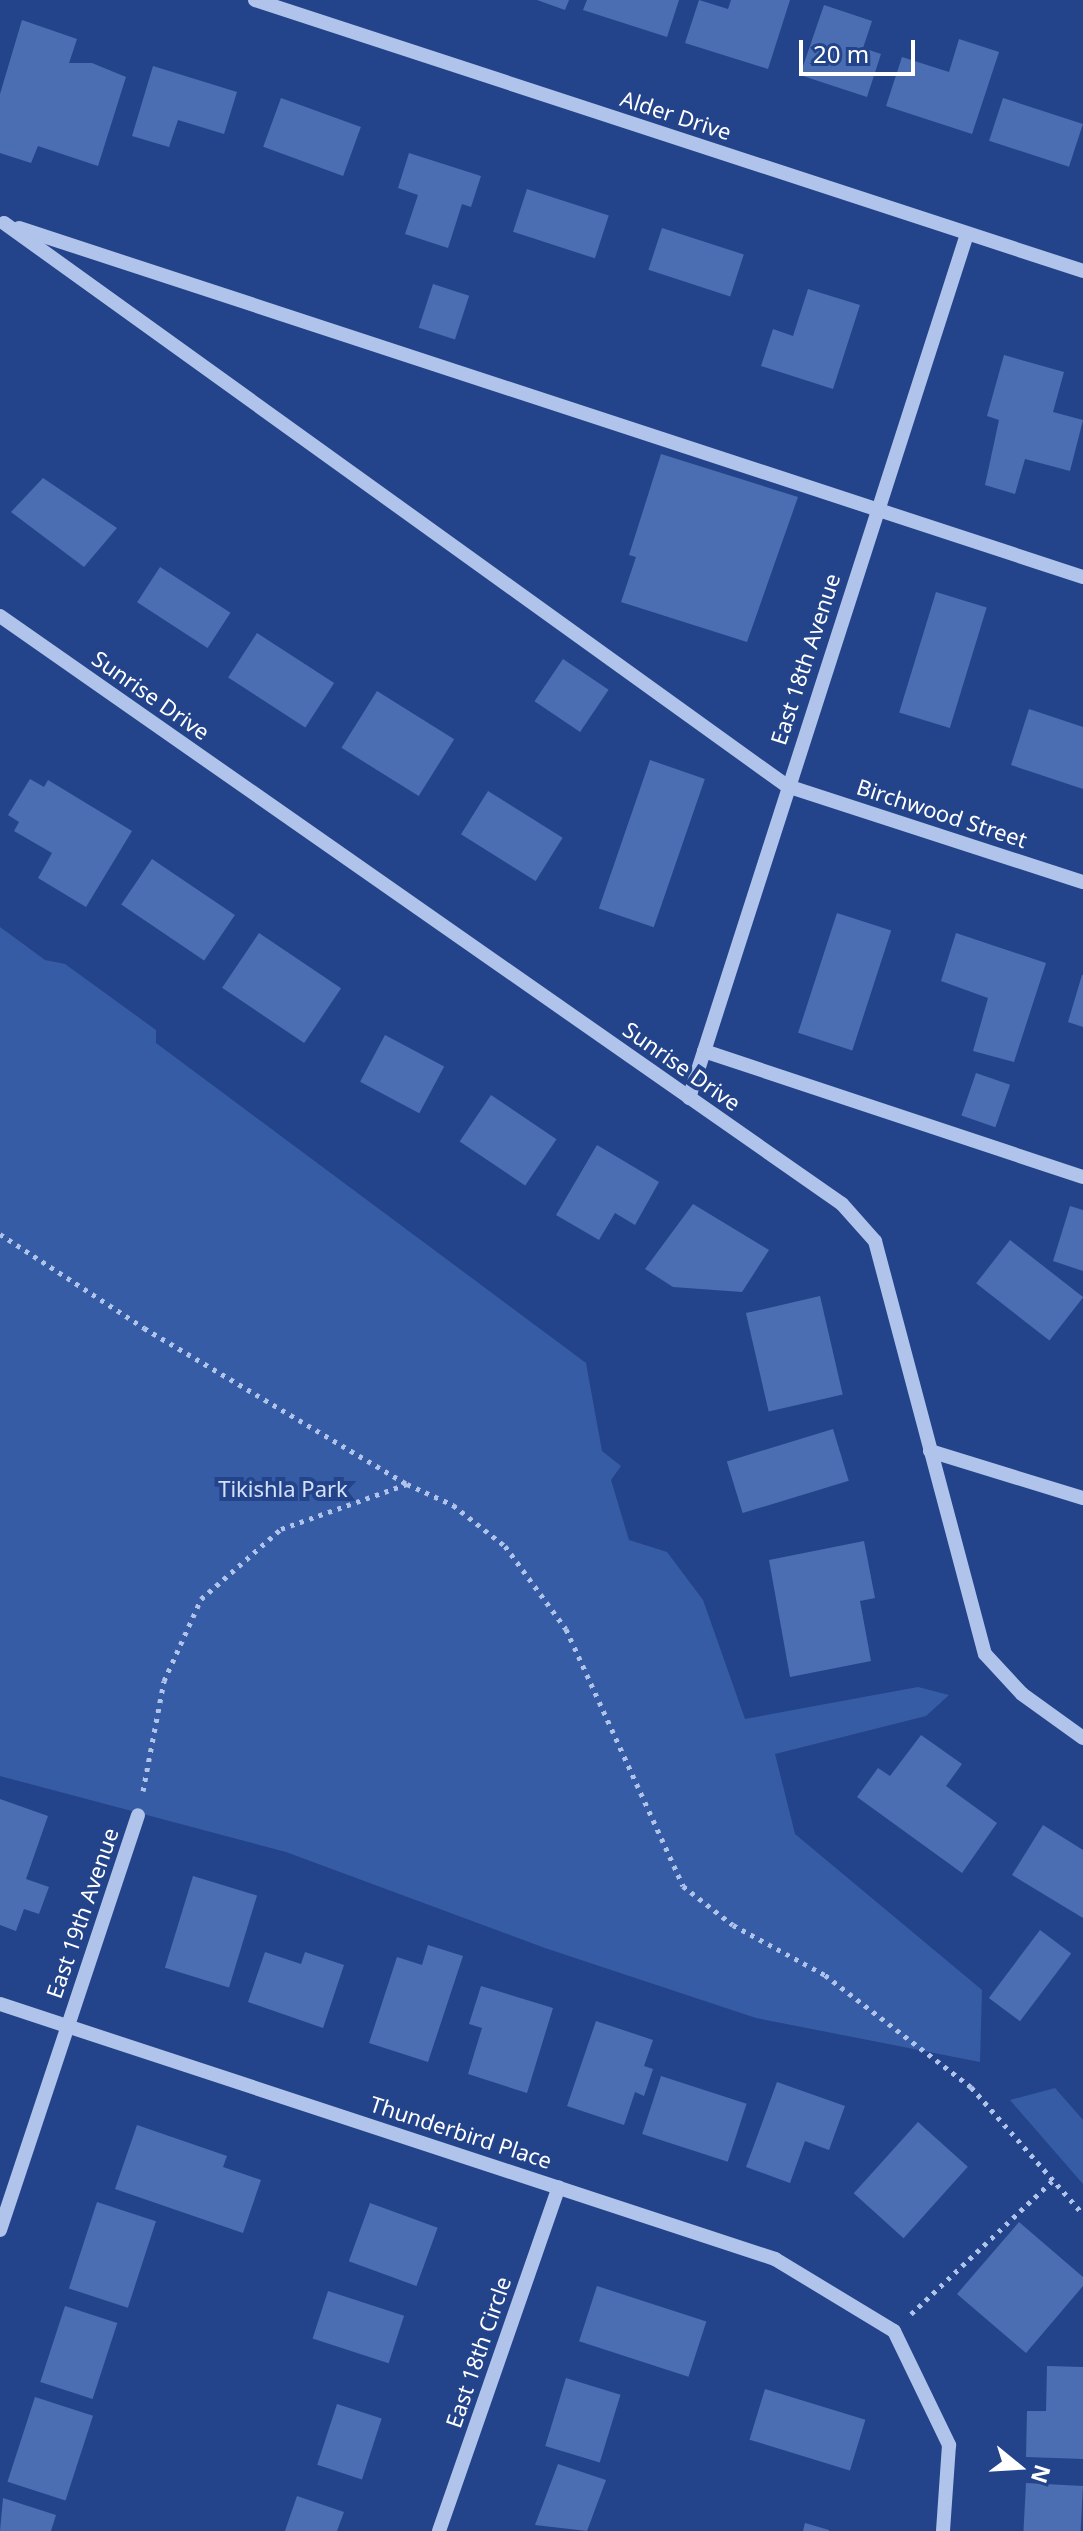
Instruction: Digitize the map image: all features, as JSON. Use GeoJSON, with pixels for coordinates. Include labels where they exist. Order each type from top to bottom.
{"type":"FeatureCollection","features":[{"type":"Feature","properties":{"kind":"street","name":"Alder Drive"},"geometry":{"type":"LineString","coordinates":[[255,0],[1083,271]]}},
{"type":"Feature","properties":{"kind":"street"},"geometry":{"type":"LineString","coordinates":[[2,222],[1083,577]]}},
{"type":"Feature","properties":{"kind":"street","name":"Birchwood Street"},"geometry":{"type":"LineString","coordinates":[[2,222],[787,786],[1083,882]]}},
{"type":"Feature","properties":{"kind":"street","name":"East 18th Avenue"},"geometry":{"type":"LineString","coordinates":[[689,1098],[967,234]]}},
{"type":"Feature","properties":{"kind":"street","name":"Sunrise Drive"},"geometry":{"type":"LineString","coordinates":[[0,616],[842,1204],[875,1241],[985,1654],[1022,1694],[1083,1738]]}},
{"type":"Feature","properties":{"kind":"street"},"geometry":{"type":"LineString","coordinates":[[704,1051],[1083,1177]]}},
{"type":"Feature","properties":{"kind":"street"},"geometry":{"type":"LineString","coordinates":[[930,1451],[1083,1498]]}},
{"type":"Feature","properties":{"kind":"street","name":"East 19th Avenue"},"geometry":{"type":"LineString","coordinates":[[0,2230],[138,1815]]}},
{"type":"Feature","properties":{"kind":"street","name":"Thunderbird Place"},"geometry":{"type":"LineString","coordinates":[[0,2004],[775,2259],[894,2331]]}},
{"type":"Feature","properties":{"kind":"street","name":"East 18th Circle"},"geometry":{"type":"LineString","coordinates":[[439,2531],[559,2187]]}},
{"type":"Feature","properties":{"kind":"street"},"geometry":{"type":"LineString","coordinates":[[894,2331],[949,2445],[943,2531]]}},
{"type":"Feature","properties":{"kind":"path"},"geometry":{"type":"LineString","coordinates":[[0,1234],[144,1328],[407,1484],[453,1505],[505,1546],[566,1629],[683,1886],[733,1925],[825,1975],[971,2087],[1083,2214]]}},
{"type":"Feature","properties":{"kind":"path"},"geometry":{"type":"LineString","coordinates":[[138,1815],[164,1681],[201,1599],[281,1529],[407,1484]]}},
{"type":"Feature","properties":{"kind":"path"},"geometry":{"type":"LineString","coordinates":[[894,2331],[1053,2180]]}},
{"type":"Feature","properties":{"kind":"green space","name":"Tikishla Park"},"geometry":{"type":"Polygon","coordinates":[[[0,927],[45,960],[65,964],[156,1030],[156,1043],[586,1363],[602,1451],[621,1466],[611,1480],[629,1540],[667,1552],[703,1600],[745,1719],[918,1687],[949,1695],[926,1716],[775,1754],[795,1834],[982,1990],[980,2062],[756,2018],[545,1948],[286,1852],[0,1776],[0,927]]]}},
{"type":"Feature","properties":{"kind":"green space"},"geometry":{"type":"Polygon","coordinates":[[[1055,2088],[1083,2120],[1083,2184],[1010,2100],[1055,2088]]]}},
{"type":"Feature","properties":{"kind":"building"},"geometry":{"type":"Polygon","coordinates":[[[537,0],[569,0],[565,10],[537,0]]]}},
{"type":"Feature","properties":{"kind":"building"},"geometry":{"type":"Polygon","coordinates":[[[587,0],[679,0],[667,37],[583,10],[587,0]]]}},
{"type":"Feature","properties":{"kind":"building"},"geometry":{"type":"Polygon","coordinates":[[[699,0],[728,9],[731,0],[790,0],[768,69],[685,43],[699,0]]]}},
{"type":"Feature","properties":{"kind":"building"},"geometry":{"type":"Polygon","coordinates":[[[824,5],[872,21],[863,48],[881,54],[867,97],[800,75],[824,5]]]}},
{"type":"Feature","properties":{"kind":"building"},"geometry":{"type":"Polygon","coordinates":[[[22,20],[77,39],[69,63],[92,63],[126,77],[98,166],[38,146],[31,163],[0,153],[0,94],[22,20]]]}},
{"type":"Feature","properties":{"kind":"building"},"geometry":{"type":"Polygon","coordinates":[[[959,39],[999,52],[972,134],[886,106],[902,57],[949,72],[959,39]]]}},
{"type":"Feature","properties":{"kind":"building"},"geometry":{"type":"Polygon","coordinates":[[[153,66],[237,92],[224,134],[178,120],[169,147],[132,136],[153,66]]]}},
{"type":"Feature","properties":{"kind":"building"},"geometry":{"type":"Polygon","coordinates":[[[281,98],[361,127],[343,176],[263,147],[281,98]]]}},
{"type":"Feature","properties":{"kind":"building"},"geometry":{"type":"Polygon","coordinates":[[[1003,98],[1083,124],[1069,167],[989,141],[1003,98]]]}},
{"type":"Feature","properties":{"kind":"building"},"geometry":{"type":"Polygon","coordinates":[[[409,153],[481,176],[471,207],[462,204],[448,248],[405,234],[418,195],[398,188],[409,153]]]}},
{"type":"Feature","properties":{"kind":"building"},"geometry":{"type":"Polygon","coordinates":[[[527,189],[609,216],[595,258],[513,232],[527,189]]]}},
{"type":"Feature","properties":{"kind":"building"},"geometry":{"type":"Polygon","coordinates":[[[662,228],[744,255],[730,296],[648,270],[662,228]]]}},
{"type":"Feature","properties":{"kind":"building"},"geometry":{"type":"Polygon","coordinates":[[[433,284],[469,296],[455,339],[419,328],[433,284]]]}},
{"type":"Feature","properties":{"kind":"building"},"geometry":{"type":"Polygon","coordinates":[[[808,289],[860,305],[833,389],[761,366],[773,329],[793,336],[808,289]]]}},
{"type":"Feature","properties":{"kind":"building"},"geometry":{"type":"Polygon","coordinates":[[[1004,355],[1064,372],[1053,412],[1083,420],[1070,471],[1025,459],[1015,494],[985,485],[999,420],[987,416],[1004,355]]]}},
{"type":"Feature","properties":{"kind":"building"},"geometry":{"type":"Polygon","coordinates":[[[661,454],[798,497],[747,642],[621,602],[636,557],[629,555],[661,454]]]}},
{"type":"Feature","properties":{"kind":"building"},"geometry":{"type":"Polygon","coordinates":[[[43,478],[117,528],[84,567],[11,512],[43,478]]]}},
{"type":"Feature","properties":{"kind":"building"},"geometry":{"type":"Polygon","coordinates":[[[160,567],[230,613],[208,648],[137,602],[160,567]]]}},
{"type":"Feature","properties":{"kind":"building"},"geometry":{"type":"Polygon","coordinates":[[[936,592],[987,607],[950,728],[899,712],[936,592]]]}},
{"type":"Feature","properties":{"kind":"building"},"geometry":{"type":"Polygon","coordinates":[[[257,633],[334,683],[305,728],[228,677],[257,633]]]}},
{"type":"Feature","properties":{"kind":"building"},"geometry":{"type":"Polygon","coordinates":[[[563,659],[609,690],[580,732],[534,701],[563,659]]]}},
{"type":"Feature","properties":{"kind":"building"},"geometry":{"type":"Polygon","coordinates":[[[377,691],[454,739],[419,796],[341,748],[377,691]]]}},
{"type":"Feature","properties":{"kind":"building"},"geometry":{"type":"Polygon","coordinates":[[[1029,709],[1083,727],[1083,789],[1011,765],[1029,709]]]}},
{"type":"Feature","properties":{"kind":"building"},"geometry":{"type":"Polygon","coordinates":[[[650,760],[705,779],[654,927],[599,908],[650,760]]]}},
{"type":"Feature","properties":{"kind":"building"},"geometry":{"type":"Polygon","coordinates":[[[30,779],[44,787],[48,780],[132,831],[86,907],[38,878],[52,853],[14,831],[19,822],[8,815],[30,779]]]}},
{"type":"Feature","properties":{"kind":"building"},"geometry":{"type":"Polygon","coordinates":[[[488,791],[563,838],[536,881],[461,834],[488,791]]]}},
{"type":"Feature","properties":{"kind":"building"},"geometry":{"type":"Polygon","coordinates":[[[152,859],[235,915],[204,961],[121,905],[152,859]]]}},
{"type":"Feature","properties":{"kind":"building"},"geometry":{"type":"Polygon","coordinates":[[[837,913],[891,931],[852,1050],[798,1033],[837,913]]]}},
{"type":"Feature","properties":{"kind":"building"},"geometry":{"type":"Polygon","coordinates":[[[259,933],[341,988],[304,1043],[222,988],[259,933]]]}},
{"type":"Feature","properties":{"kind":"building"},"geometry":{"type":"Polygon","coordinates":[[[956,933],[1046,963],[1014,1062],[973,1051],[988,998],[941,981],[956,933]]]}},
{"type":"Feature","properties":{"kind":"building"},"geometry":{"type":"Polygon","coordinates":[[[1083,975],[1083,1027],[1068,1022],[1083,975]]]}},
{"type":"Feature","properties":{"kind":"building"},"geometry":{"type":"Polygon","coordinates":[[[385,1035],[444,1066],[419,1113],[360,1082],[385,1035]]]}},
{"type":"Feature","properties":{"kind":"building"},"geometry":{"type":"Polygon","coordinates":[[[976,1073],[1010,1085],[995,1127],[961,1116],[976,1073]]]}},
{"type":"Feature","properties":{"kind":"building"},"geometry":{"type":"Polygon","coordinates":[[[491,1095],[556,1139],[525,1186],[460,1141],[491,1095]]]}},
{"type":"Feature","properties":{"kind":"building"},"geometry":{"type":"Polygon","coordinates":[[[597,1145],[659,1182],[635,1225],[615,1213],[599,1240],[556,1215],[597,1145]]]}},
{"type":"Feature","properties":{"kind":"building"},"geometry":{"type":"Polygon","coordinates":[[[693,1204],[769,1250],[742,1292],[673,1287],[645,1269],[693,1204]]]}},
{"type":"Feature","properties":{"kind":"building"},"geometry":{"type":"Polygon","coordinates":[[[1070,1206],[1083,1210],[1083,1271],[1053,1261],[1070,1206]]]}},
{"type":"Feature","properties":{"kind":"building"},"geometry":{"type":"Polygon","coordinates":[[[1010,1240],[1083,1297],[1049,1341],[976,1283],[1010,1240]]]}},
{"type":"Feature","properties":{"kind":"building"},"geometry":{"type":"Polygon","coordinates":[[[820,1296],[843,1394],[769,1412],[746,1313],[820,1296]]]}},
{"type":"Feature","properties":{"kind":"building"},"geometry":{"type":"Polygon","coordinates":[[[833,1429],[849,1481],[743,1513],[727,1461],[833,1429]]]}},
{"type":"Feature","properties":{"kind":"building"},"geometry":{"type":"Polygon","coordinates":[[[864,1541],[875,1598],[860,1601],[871,1661],[790,1677],[769,1560],[864,1541]]]}},
{"type":"Feature","properties":{"kind":"building"},"geometry":{"type":"Polygon","coordinates":[[[921,1735],[962,1764],[946,1786],[997,1823],[962,1873],[857,1797],[878,1768],[890,1776],[921,1735]]]}},
{"type":"Feature","properties":{"kind":"building"},"geometry":{"type":"Polygon","coordinates":[[[0,1799],[48,1816],[26,1879],[49,1887],[39,1914],[24,1909],[16,1931],[0,1925],[0,1799]]]}},
{"type":"Feature","properties":{"kind":"building"},"geometry":{"type":"Polygon","coordinates":[[[1043,1825],[1083,1850],[1083,1918],[1012,1875],[1043,1825]]]}},
{"type":"Feature","properties":{"kind":"building"},"geometry":{"type":"Polygon","coordinates":[[[193,1876],[257,1896],[229,1987],[165,1968],[193,1876]]]}},
{"type":"Feature","properties":{"kind":"building"},"geometry":{"type":"Polygon","coordinates":[[[1040,1930],[1071,1953],[1020,2021],[989,1998],[1040,1930]]]}},
{"type":"Feature","properties":{"kind":"building"},"geometry":{"type":"Polygon","coordinates":[[[428,1945],[463,1956],[428,2062],[369,2043],[397,1957],[422,1965],[428,1945]]]}},
{"type":"Feature","properties":{"kind":"building"},"geometry":{"type":"Polygon","coordinates":[[[265,1952],[301,1964],[305,1952],[344,1965],[323,2028],[248,2002],[265,1952]]]}},
{"type":"Feature","properties":{"kind":"building"},"geometry":{"type":"Polygon","coordinates":[[[481,1986],[553,2008],[527,2093],[468,2074],[482,2028],[469,2024],[481,1986]]]}},
{"type":"Feature","properties":{"kind":"building"},"geometry":{"type":"Polygon","coordinates":[[[596,2021],[653,2040],[644,2066],[653,2069],[644,2096],[635,2092],[624,2125],[567,2106],[596,2021]]]}},
{"type":"Feature","properties":{"kind":"building"},"geometry":{"type":"Polygon","coordinates":[[[661,2076],[747,2104],[728,2162],[642,2134],[661,2076]]]}},
{"type":"Feature","properties":{"kind":"building"},"geometry":{"type":"Polygon","coordinates":[[[777,2082],[845,2106],[829,2150],[805,2141],[790,2183],[746,2167],[777,2082]]]}},
{"type":"Feature","properties":{"kind":"building"},"geometry":{"type":"Polygon","coordinates":[[[918,2122],[968,2167],[904,2238],[854,2193],[918,2122]]]}},
{"type":"Feature","properties":{"kind":"building"},"geometry":{"type":"Polygon","coordinates":[[[137,2125],[227,2156],[223,2167],[261,2180],[243,2233],[115,2189],[137,2125]]]}},
{"type":"Feature","properties":{"kind":"building"},"geometry":{"type":"Polygon","coordinates":[[[97,2202],[156,2221],[128,2308],[69,2289],[97,2202]]]}},
{"type":"Feature","properties":{"kind":"building"},"geometry":{"type":"Polygon","coordinates":[[[370,2203],[438,2228],[416,2286],[349,2261],[370,2203]]]}},
{"type":"Feature","properties":{"kind":"building"},"geometry":{"type":"Polygon","coordinates":[[[1019,2222],[1083,2277],[1083,2286],[1026,2353],[957,2294],[1019,2222]]]}},
{"type":"Feature","properties":{"kind":"building"},"geometry":{"type":"Polygon","coordinates":[[[597,2286],[706,2322],[688,2377],[579,2341],[597,2286]]]}},
{"type":"Feature","properties":{"kind":"building"},"geometry":{"type":"Polygon","coordinates":[[[328,2291],[404,2316],[389,2363],[313,2339],[328,2291]]]}},
{"type":"Feature","properties":{"kind":"building"},"geometry":{"type":"Polygon","coordinates":[[[65,2306],[117,2323],[93,2399],[40,2382],[65,2306]]]}},
{"type":"Feature","properties":{"kind":"building"},"geometry":{"type":"Polygon","coordinates":[[[1047,2366],[1083,2367],[1083,2459],[1026,2457],[1027,2411],[1046,2411],[1047,2366]]]}},
{"type":"Feature","properties":{"kind":"building"},"geometry":{"type":"Polygon","coordinates":[[[566,2378],[621,2395],[600,2463],[545,2446],[566,2378]]]}},
{"type":"Feature","properties":{"kind":"building"},"geometry":{"type":"Polygon","coordinates":[[[765,2389],[865,2420],[850,2470],[750,2440],[765,2389]]]}},
{"type":"Feature","properties":{"kind":"building"},"geometry":{"type":"Polygon","coordinates":[[[35,2397],[93,2416],[66,2500],[7,2482],[35,2397]]]}},
{"type":"Feature","properties":{"kind":"building"},"geometry":{"type":"Polygon","coordinates":[[[337,2404],[382,2419],[362,2479],[317,2465],[337,2404]]]}},
{"type":"Feature","properties":{"kind":"building"},"geometry":{"type":"Polygon","coordinates":[[[558,2464],[606,2480],[587,2531],[535,2525],[558,2464]]]}},
{"type":"Feature","properties":{"kind":"building"},"geometry":{"type":"Polygon","coordinates":[[[1026,2483],[1083,2486],[1081,2531],[1023,2531],[1026,2483]]]}},
{"type":"Feature","properties":{"kind":"building"},"geometry":{"type":"Polygon","coordinates":[[[297,2496],[344,2512],[337,2531],[285,2531],[297,2496]]]}},
{"type":"Feature","properties":{"kind":"building"},"geometry":{"type":"Polygon","coordinates":[[[3,2498],[56,2515],[51,2531],[0,2531],[3,2498]]]}},
{"type":"Feature","properties":{"kind":"building"},"geometry":{"type":"Polygon","coordinates":[[[805,2523],[829,2530],[829,2531],[803,2531],[805,2523]]]}}]}
